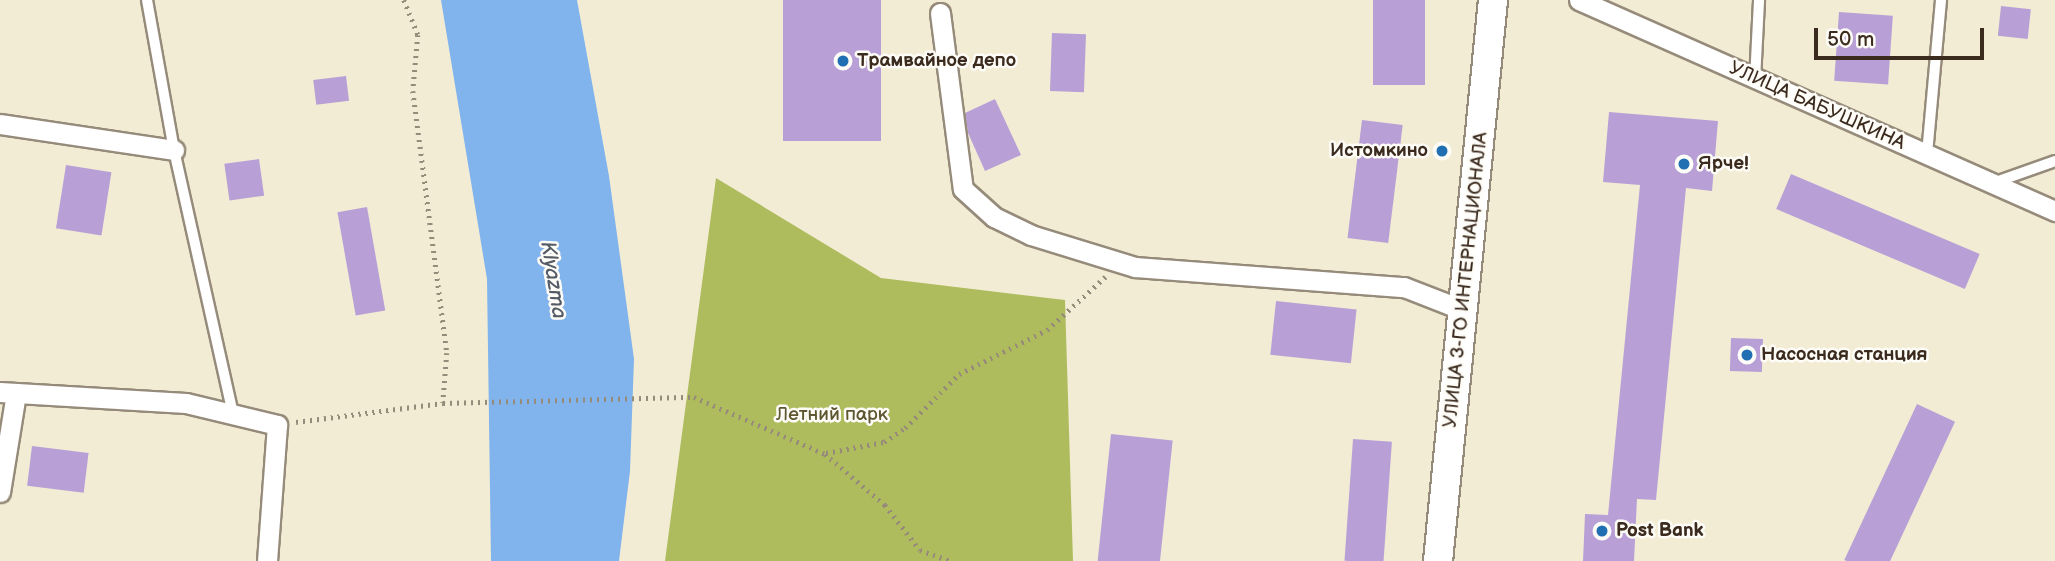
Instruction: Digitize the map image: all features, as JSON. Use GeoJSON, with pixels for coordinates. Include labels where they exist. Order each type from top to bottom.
{"type":"FeatureCollection","features":[{"type":"Feature","properties":{"kind":"main road","name":"УЛИЦА 3-ГО ИНТЕРНАЦИОНАЛА"},"geometry":{"type":"LineString","coordinates":[[1438,561],[1493,0]]}},
{"type":"Feature","properties":{"kind":"street","name":"УЛИЦА БАБУШКИНА"},"geometry":{"type":"LineString","coordinates":[[1579,0],[2055,211]]}},
{"type":"Feature","properties":{"kind":"street"},"geometry":{"type":"LineString","coordinates":[[940,13],[963,189],[994,217],[1031,235],[1135,267],[1404,287],[1462,310]]}},
{"type":"Feature","properties":{"kind":"street"},"geometry":{"type":"LineString","coordinates":[[0,124],[174,150]]}},
{"type":"Feature","properties":{"kind":"street"},"geometry":{"type":"LineString","coordinates":[[0,492],[8,393],[186,403],[277,425],[267,561]]}},
{"type":"Feature","properties":{"kind":"lane"},"geometry":{"type":"LineString","coordinates":[[146,0],[174,150],[233,414]]}},
{"type":"Feature","properties":{"kind":"lane"},"geometry":{"type":"LineString","coordinates":[[1755,80],[1759,0]]}},
{"type":"Feature","properties":{"kind":"lane"},"geometry":{"type":"LineString","coordinates":[[1927,154],[1941,0]]}},
{"type":"Feature","properties":{"kind":"lane"},"geometry":{"type":"LineString","coordinates":[[1992,183],[2055,161]]}},
{"type":"Feature","properties":{"kind":"path"},"geometry":{"type":"LineString","coordinates":[[404,0],[418,35],[413,91],[447,353],[443,403]]}},
{"type":"Feature","properties":{"kind":"path"},"geometry":{"type":"LineString","coordinates":[[825,454],[884,442],[905,428],[960,374],[1047,330],[1106,277],[1135,267]]}},
{"type":"Feature","properties":{"kind":"path"},"geometry":{"type":"LineString","coordinates":[[277,425],[443,403],[694,397],[825,454],[885,505],[920,550],[950,561]]}},
{"type":"Feature","properties":{"kind":"green space","name":"Летний парк"},"geometry":{"type":"Polygon","coordinates":[[[716,178],[881,278],[1065,300],[1073,561],[665,561],[716,178]]]}},
{"type":"Feature","properties":{"kind":"water","name":"Klyazma"},"geometry":{"type":"Polygon","coordinates":[[[441,0],[577,0],[609,176],[634,359],[630,471],[619,561],[491,561],[487,279],[441,0]]]}},
{"type":"Feature","properties":{"kind":"building","name":"Трамвайное депо"},"geometry":{"type":"Polygon","coordinates":[[[783,0],[881,0],[881,141],[783,141],[783,0]]]}},
{"type":"Feature","properties":{"kind":"building"},"geometry":{"type":"Polygon","coordinates":[[[1373,0],[1425,0],[1425,85],[1373,85],[1373,0]]]}},
{"type":"Feature","properties":{"kind":"building"},"geometry":{"type":"Polygon","coordinates":[[[2001,6],[2031,9],[2028,39],[1998,36],[2001,6]]]}},
{"type":"Feature","properties":{"kind":"building"},"geometry":{"type":"Polygon","coordinates":[[[1839,12],[1893,16],[1888,85],[1834,81],[1839,12]]]}},
{"type":"Feature","properties":{"kind":"building"},"geometry":{"type":"Polygon","coordinates":[[[1052,33],[1086,34],[1084,92],[1050,91],[1052,33]]]}},
{"type":"Feature","properties":{"kind":"building"},"geometry":{"type":"Polygon","coordinates":[[[346,76],[349,101],[316,105],[313,80],[346,76]]]}},
{"type":"Feature","properties":{"kind":"building"},"geometry":{"type":"Polygon","coordinates":[[[995,99],[1021,155],[985,171],[968,133],[965,113],[995,99]]]}},
{"type":"Feature","properties":{"kind":"building"},"geometry":{"type":"Polygon","coordinates":[[[1609,112],[1718,121],[1712,191],[1686,188],[1656,500],[1637,499],[1634,561],[1583,561],[1585,514],[1608,515],[1640,185],[1603,182],[1609,112]]]}},
{"type":"Feature","properties":{"kind":"building"},"geometry":{"type":"Polygon","coordinates":[[[1362,120],[1403,125],[1388,243],[1347,238],[1362,120]]]}},
{"type":"Feature","properties":{"kind":"building"},"geometry":{"type":"Polygon","coordinates":[[[259,159],[264,196],[229,201],[224,164],[259,159]]]}},
{"type":"Feature","properties":{"kind":"building"},"geometry":{"type":"Polygon","coordinates":[[[66,165],[111,172],[101,235],[56,228],[66,165]]]}},
{"type":"Feature","properties":{"kind":"building"},"geometry":{"type":"Polygon","coordinates":[[[1791,174],[1980,254],[1965,289],[1776,209],[1791,174]]]}},
{"type":"Feature","properties":{"kind":"building"},"geometry":{"type":"Polygon","coordinates":[[[367,207],[385,310],[356,316],[337,212],[367,207]]]}},
{"type":"Feature","properties":{"kind":"building"},"geometry":{"type":"Polygon","coordinates":[[[1276,301],[1357,309],[1351,363],[1270,355],[1276,301]]]}},
{"type":"Feature","properties":{"kind":"building","name":"Насосная станция"},"geometry":{"type":"Polygon","coordinates":[[[1731,338],[1763,339],[1762,372],[1730,371],[1731,338]]]}},
{"type":"Feature","properties":{"kind":"building"},"geometry":{"type":"Polygon","coordinates":[[[1917,404],[1955,422],[1890,561],[1844,560],[1917,404]]]}},
{"type":"Feature","properties":{"kind":"building"},"geometry":{"type":"Polygon","coordinates":[[[1111,434],[1173,440],[1160,561],[1098,561],[1111,434]]]}},
{"type":"Feature","properties":{"kind":"building"},"geometry":{"type":"Polygon","coordinates":[[[1353,439],[1392,442],[1384,561],[1344,561],[1353,439]]]}},
{"type":"Feature","properties":{"kind":"building"},"geometry":{"type":"Polygon","coordinates":[[[32,446],[89,453],[84,493],[27,486],[32,446]]]}},
{"type":"Feature","properties":{"kind":"place","name":"Трамвайное депо"},"geometry":{"type":"Point","coordinates":[843,61]}},
{"type":"Feature","properties":{"kind":"place","name":"Истомкино"},"geometry":{"type":"Point","coordinates":[1442,151]}},
{"type":"Feature","properties":{"kind":"place","name":"Ярче!"},"geometry":{"type":"Point","coordinates":[1684,164]}},
{"type":"Feature","properties":{"kind":"place","name":"Насосная станция"},"geometry":{"type":"Point","coordinates":[1747,355]}},
{"type":"Feature","properties":{"kind":"place","name":"Post Bank"},"geometry":{"type":"Point","coordinates":[1602,531]}}]}
